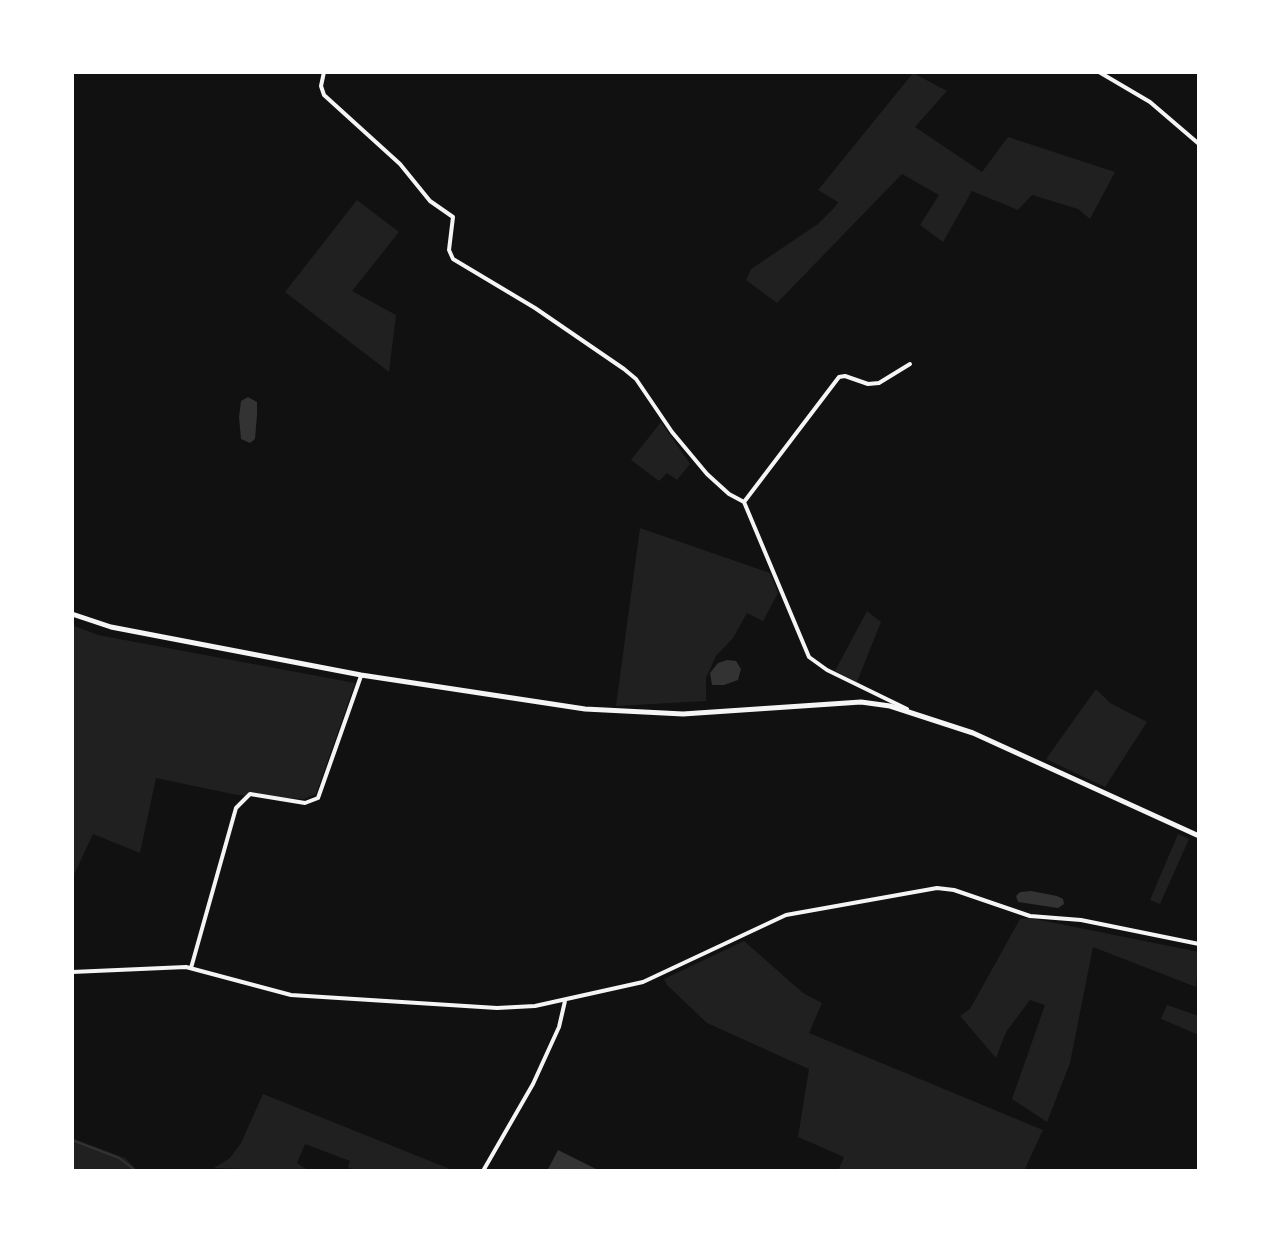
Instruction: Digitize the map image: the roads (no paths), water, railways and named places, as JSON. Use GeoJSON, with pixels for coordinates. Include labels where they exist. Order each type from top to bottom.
{"type":"FeatureCollection","features":[{"type":"Feature","properties":{"kind":"street"},"geometry":{"type":"LineString","coordinates":[[324,72],[321,86],[324,95],[400,164],[430,201],[453,217],[449,250],[453,259],[513,295],[636,379],[672,432],[707,474],[729,494],[744,502],[809,657],[827,670],[907,709],[973,733],[1199,836]]}},
{"type":"Feature","properties":{"kind":"street"},"geometry":{"type":"LineString","coordinates":[[1099,72],[1150,102],[1199,144]]}},
{"type":"Feature","properties":{"kind":"street"},"geometry":{"type":"LineString","coordinates":[[744,502],[839,377],[879,383],[910,364]]}},
{"type":"Feature","properties":{"kind":"street"},"geometry":{"type":"LineString","coordinates":[[72,614],[111,627],[361,675],[585,709],[683,714],[861,702],[907,709]]}},
{"type":"Feature","properties":{"kind":"street"},"geometry":{"type":"LineString","coordinates":[[191,968],[236,808],[250,794],[305,803],[318,798],[361,675]]}},
{"type":"Feature","properties":{"kind":"street"},"geometry":{"type":"LineString","coordinates":[[72,972],[191,968],[291,995],[497,1008],[565,1001],[643,982],[786,915],[937,888],[954,890],[1030,916],[1081,920],[1199,944]]}},
{"type":"Feature","properties":{"kind":"street"},"geometry":{"type":"LineString","coordinates":[[483,1171],[533,1084],[559,1027],[565,1001]]}},
{"type":"Feature","properties":{"kind":"waterway"},"geometry":{"type":"LineString","coordinates":[[72,1140],[119,1158],[136,1171]]}}]}
